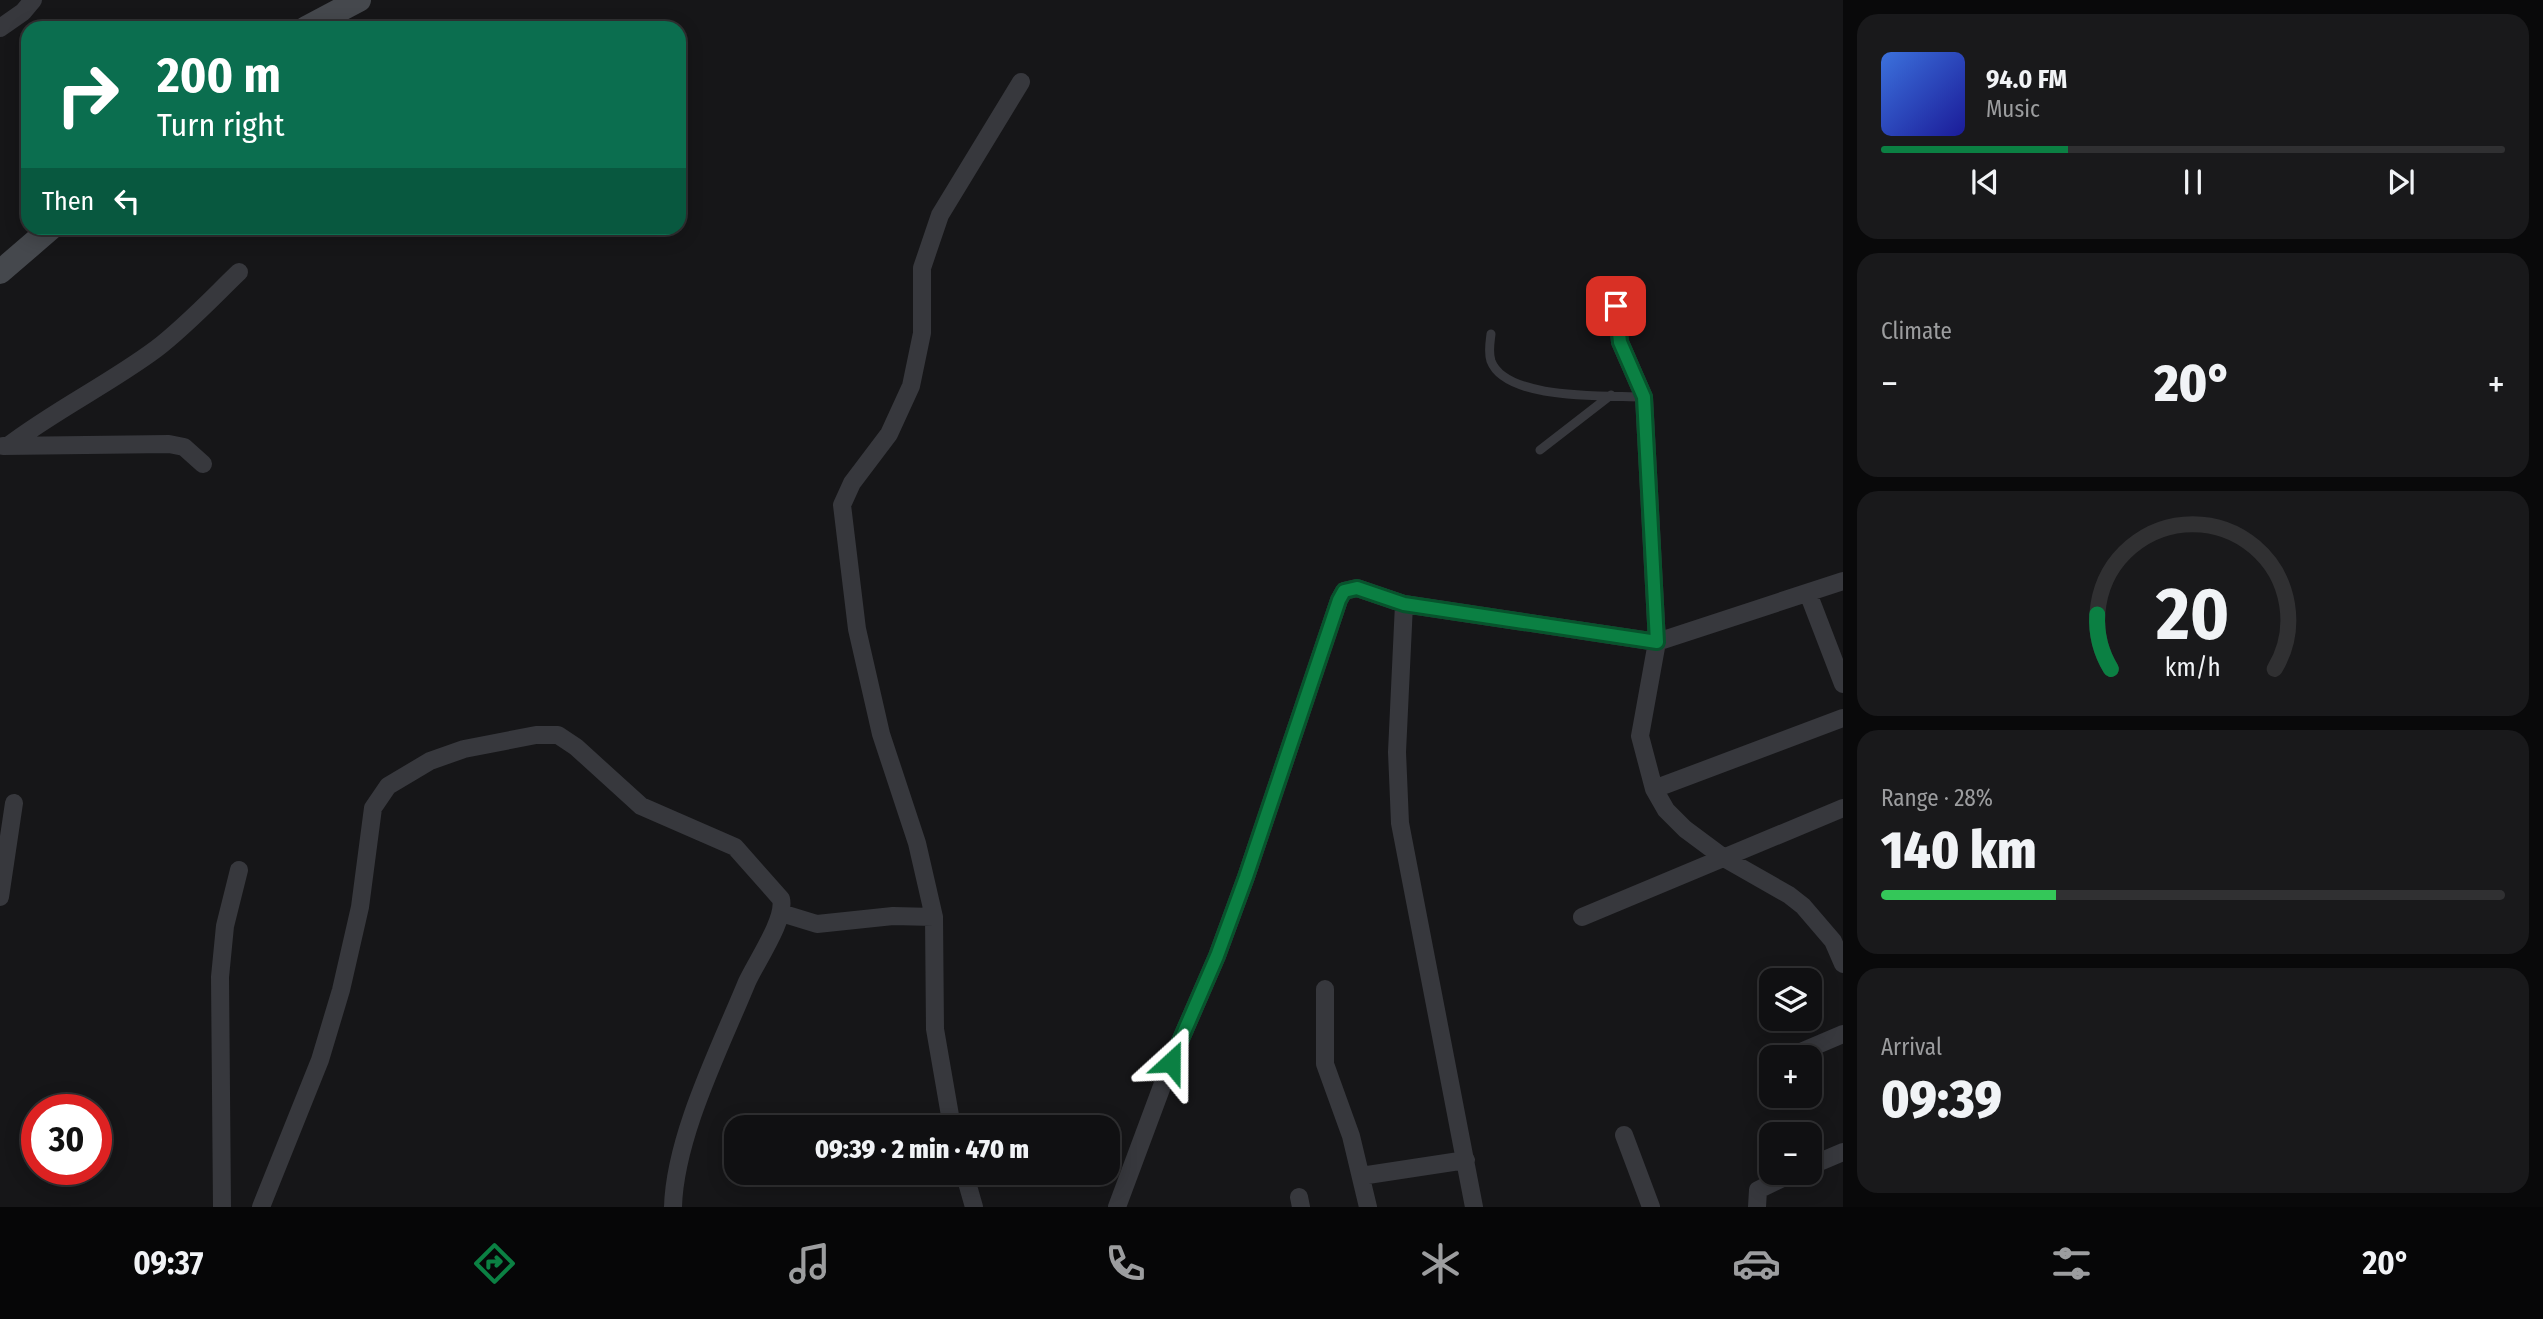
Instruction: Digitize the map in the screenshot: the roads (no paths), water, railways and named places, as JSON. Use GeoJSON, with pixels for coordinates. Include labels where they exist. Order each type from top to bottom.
{"type":"FeatureCollection","features":[{"type":"Feature","properties":{"kind":"street"},"geometry":{"type":"LineString","coordinates":[[0,28],[23,12],[33,0]]}},
{"type":"Feature","properties":{"kind":"street"},"geometry":{"type":"LineString","coordinates":[[319,21],[359,0]]}},
{"type":"Feature","properties":{"kind":"street"},"geometry":{"type":"LineString","coordinates":[[950,1115],[936,1029],[934,917],[917,843],[881,734],[857,629],[842,505],[852,483],[889,434],[911,386],[922,333],[922,268],[940,215],[1021,82]]}},
{"type":"Feature","properties":{"kind":"street"},"geometry":{"type":"LineString","coordinates":[[0,272],[43,235]]}},
{"type":"Feature","properties":{"kind":"street"},"geometry":{"type":"LineString","coordinates":[[4,446],[155,350],[185,326],[239,272]]}},
{"type":"Feature","properties":{"kind":"street"},"geometry":{"type":"LineString","coordinates":[[1616,306],[1620,342],[1644,397],[1657,642],[1640,730],[1654,789],[1677,822],[1724,858],[1789,895],[1836,931],[1843,964]]}},
{"type":"Feature","properties":{"kind":"street"},"geometry":{"type":"LineString","coordinates":[[4,446],[159,443],[184,447],[203,464]]}},
{"type":"Feature","properties":{"kind":"street"},"geometry":{"type":"LineString","coordinates":[[1117,1207],[1171,1062],[1242,890],[1344,591],[1357,588],[1404,604],[1657,642],[1843,581]]}},
{"type":"Feature","properties":{"kind":"street"},"geometry":{"type":"LineString","coordinates":[[1808,593],[1843,684]]}},
{"type":"Feature","properties":{"kind":"street"},"geometry":{"type":"LineString","coordinates":[[1404,604],[1397,752],[1400,823],[1474,1207]]}},
{"type":"Feature","properties":{"kind":"street"},"geometry":{"type":"LineString","coordinates":[[1654,789],[1843,718]]}},
{"type":"Feature","properties":{"kind":"street"},"geometry":{"type":"LineString","coordinates":[[261,1207],[320,1060],[338,1002],[360,907],[373,808],[388,786],[400,777],[464,748],[536,735],[558,736],[576,747],[641,806],[735,847],[775,890],[783,906],[748,980],[688,1129],[676,1170],[673,1207]]}},
{"type":"Feature","properties":{"kind":"street"},"geometry":{"type":"LineString","coordinates":[[0,897],[14,803]]}},
{"type":"Feature","properties":{"kind":"street"},"geometry":{"type":"LineString","coordinates":[[1582,916],[1843,808]]}},
{"type":"Feature","properties":{"kind":"street"},"geometry":{"type":"LineString","coordinates":[[222,1207],[220,977],[225,926],[239,870]]}},
{"type":"Feature","properties":{"kind":"street"},"geometry":{"type":"LineString","coordinates":[[781,913],[817,924],[893,916],[934,917]]}},
{"type":"Feature","properties":{"kind":"street"},"geometry":{"type":"LineString","coordinates":[[1325,989],[1325,1064],[1345,1118],[1368,1207]]}},
{"type":"Feature","properties":{"kind":"street"},"geometry":{"type":"LineString","coordinates":[[1817,1045],[1843,1034]]}},
{"type":"Feature","properties":{"kind":"street"},"geometry":{"type":"LineString","coordinates":[[1624,1135],[1651,1207]]}},
{"type":"Feature","properties":{"kind":"street"},"geometry":{"type":"LineString","coordinates":[[1822,1161],[1843,1152]]}},
{"type":"Feature","properties":{"kind":"street"},"geometry":{"type":"LineString","coordinates":[[1361,1176],[1466,1160]]}},
{"type":"Feature","properties":{"kind":"street"},"geometry":{"type":"LineString","coordinates":[[968,1185],[974,1207]]}},
{"type":"Feature","properties":{"kind":"street"},"geometry":{"type":"LineString","coordinates":[[1757,1207],[1758,1190],[1768,1185]]}},
{"type":"Feature","properties":{"kind":"lane"},"geometry":{"type":"LineString","coordinates":[[1491,334],[1491,361],[1495,368],[1520,387],[1644,397]]}},
{"type":"Feature","properties":{"kind":"lane"},"geometry":{"type":"LineString","coordinates":[[1540,450],[1611,395]]}}]}
